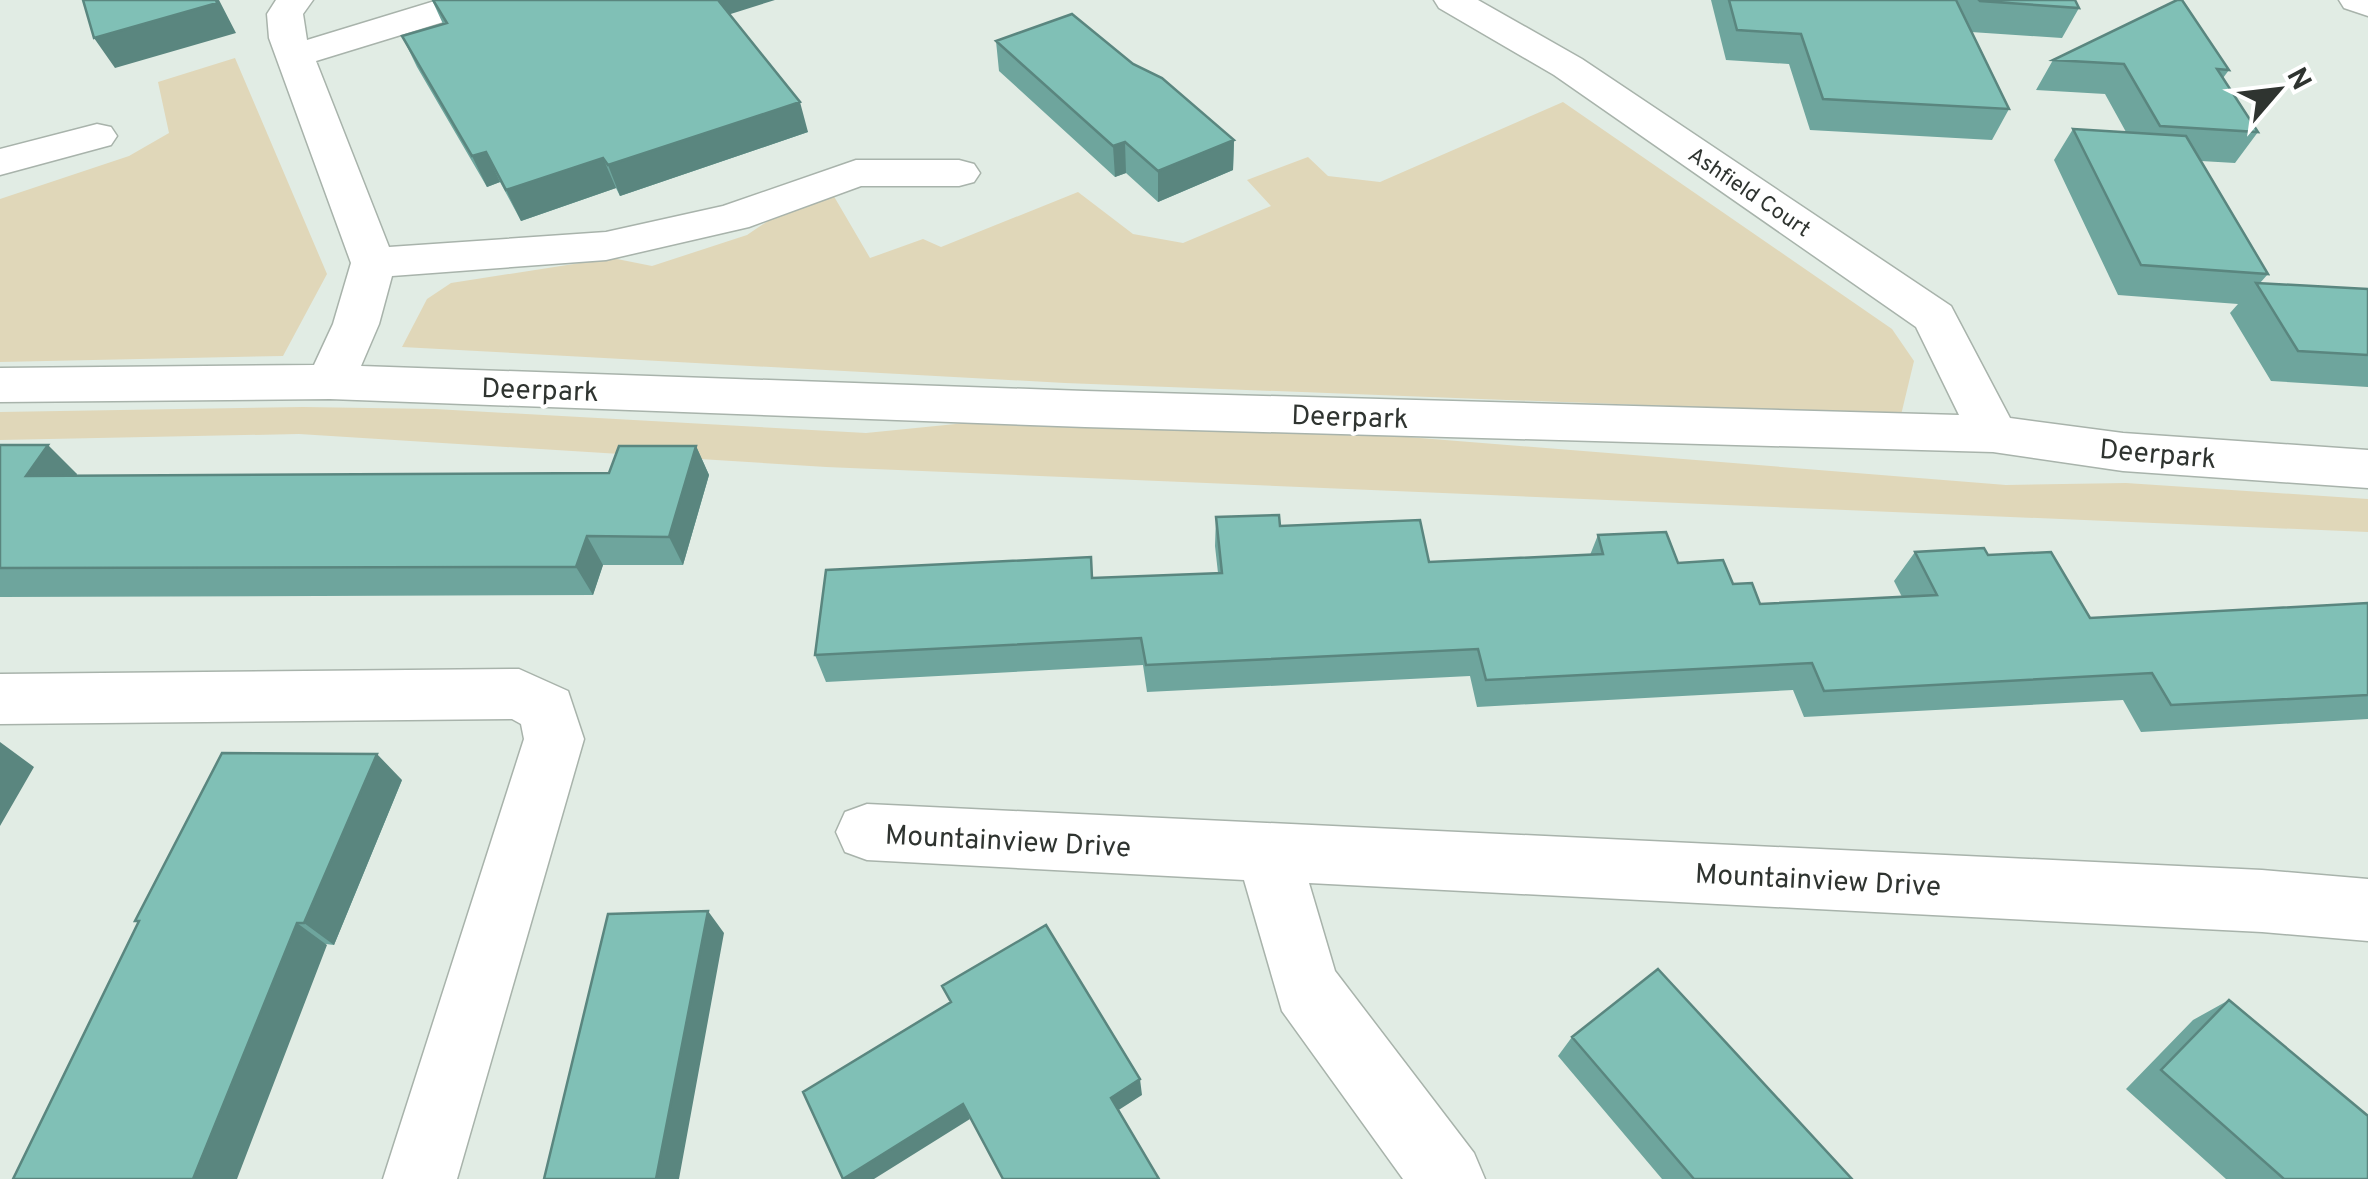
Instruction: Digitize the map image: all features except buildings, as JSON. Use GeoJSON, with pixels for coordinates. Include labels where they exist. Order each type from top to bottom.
{"type":"FeatureCollection","features":[{"type":"Feature","properties":{"kind":"street"},"geometry":{"type":"LineString","coordinates":[[294,0],[286,14],[294,56],[373,263],[356,324],[330,382]]}},
{"type":"Feature","properties":{"kind":"street"},"geometry":{"type":"LineString","coordinates":[[294,56],[476,0]]}},
{"type":"Feature","properties":{"kind":"street","name":"Ashfield Court"},"geometry":{"type":"LineString","coordinates":[[1452,0],[1568,67],[1934,316],[1993,434]]}},
{"type":"Feature","properties":{"kind":"street"},"geometry":{"type":"LineString","coordinates":[[2356,0],[2368,5]]}},
{"type":"Feature","properties":{"kind":"street"},"geometry":{"type":"LineString","coordinates":[[0,162],[97,136]]}},
{"type":"Feature","properties":{"kind":"street"},"geometry":{"type":"LineString","coordinates":[[373,263],[606,246],[734,218],[856,173],[959,173]]}},
{"type":"Feature","properties":{"kind":"street","name":"Deerpark"},"geometry":{"type":"LineString","coordinates":[[0,385],[330,382],[1085,409],[1993,434],[2123,452],[2368,469]]}},
{"type":"Feature","properties":{"kind":"street"},"geometry":{"type":"LineString","coordinates":[[0,699],[519,694],[548,709],[554,739],[420,1179]]}},
{"type":"Feature","properties":{"kind":"street","name":"Mountainview Drive"},"geometry":{"type":"LineString","coordinates":[[867,832],[2262,901],[2368,910]]}},
{"type":"Feature","properties":{"kind":"street"},"geometry":{"type":"LineString","coordinates":[[1268,854],[1306,988],[1448,1179]]}},
{"type":"Feature","properties":{"kind":"shaded area"},"geometry":{"type":"Polygon","coordinates":[[[235,58],[327,274],[283,356],[0,362],[0,199],[129,156],[169,133],[158,82],[235,58]]]}},
{"type":"Feature","properties":{"kind":"shaded area"},"geometry":{"type":"Polygon","coordinates":[[[1563,102],[1892,329],[1914,361],[1901,415],[1065,383],[402,347],[427,299],[451,283],[612,258],[652,266],[747,235],[787,208],[832,193],[870,258],[923,239],[941,247],[1078,192],[1133,234],[1183,243],[1271,206],[1247,180],[1308,157],[1328,176],[1380,182],[1563,102]]]}},
{"type":"Feature","properties":{"kind":"shaded area"},"geometry":{"type":"Polygon","coordinates":[[[435,409],[866,433],[1084,411],[2006,485],[2126,483],[2368,499],[2368,532],[826,467],[299,434],[0,440],[0,412],[435,409]]]}}]}
